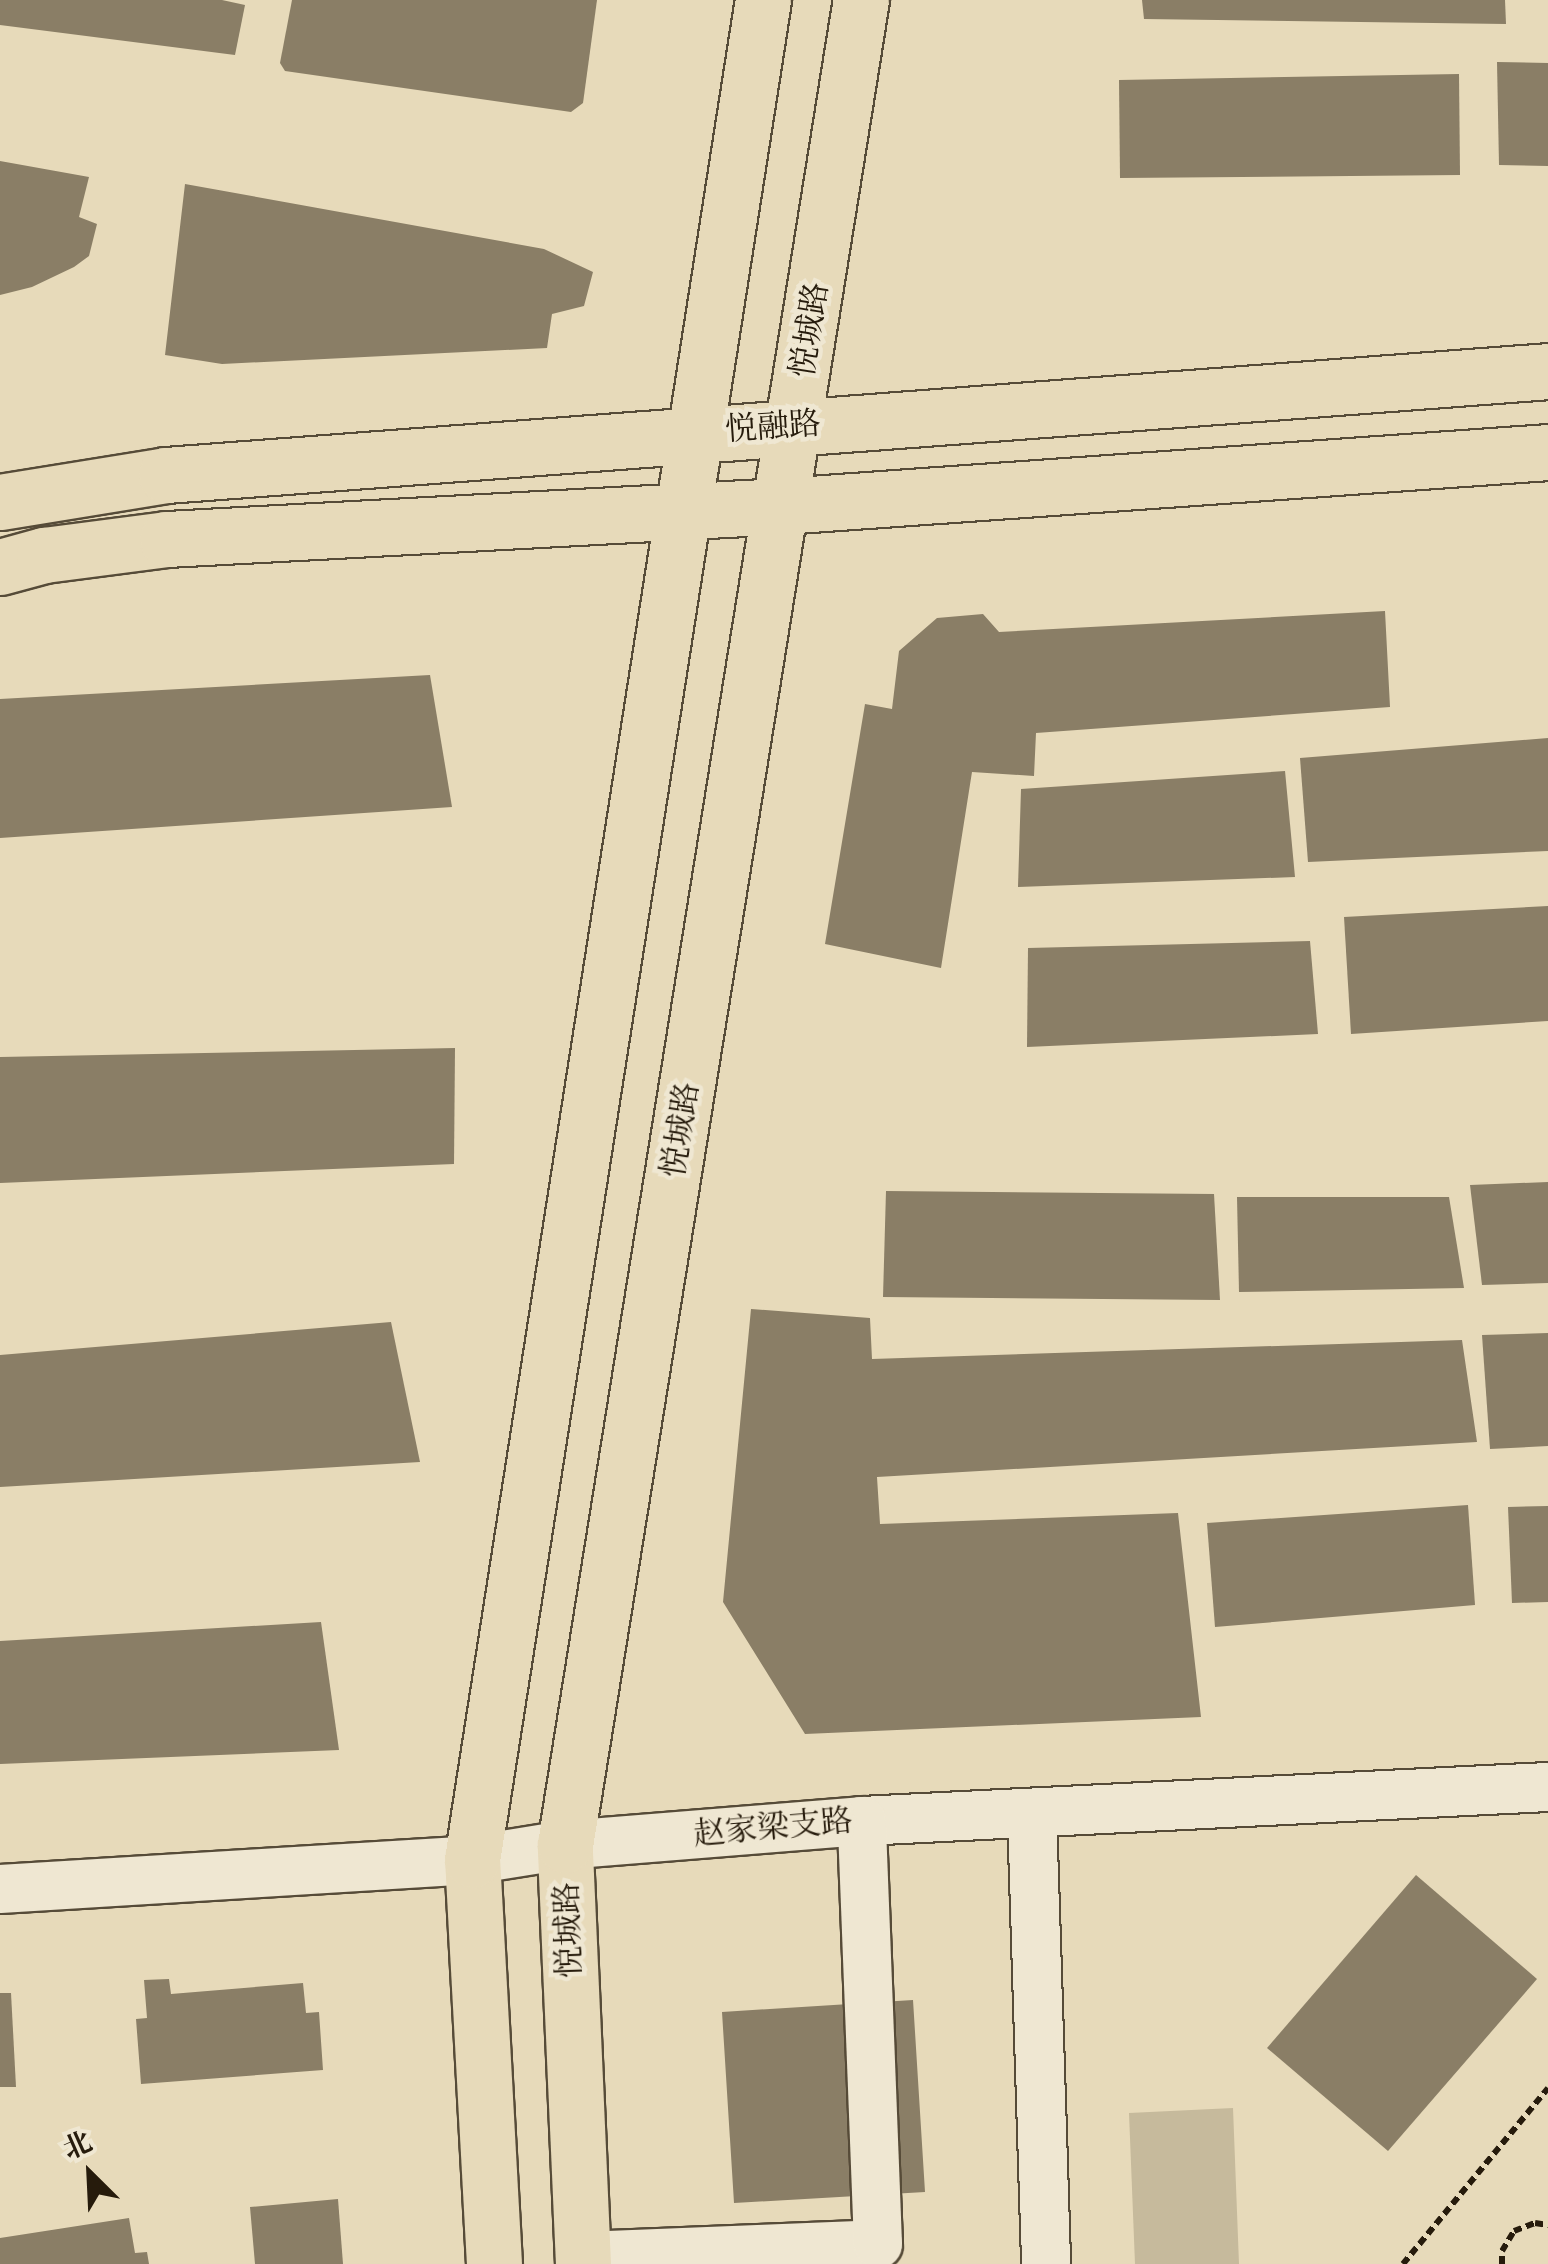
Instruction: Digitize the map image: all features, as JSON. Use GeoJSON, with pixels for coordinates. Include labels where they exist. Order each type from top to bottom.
{"type":"FeatureCollection","features":[{"type":"Feature","properties":{"kind":"main road"},"geometry":{"type":"LineString","coordinates":[[494,2264],[472,1860],[680,508],[763,0]]}},
{"type":"Feature","properties":{"kind":"main road","name":"悦城路"},"geometry":{"type":"LineString","coordinates":[[583,2260],[565,1845],[795,426],[860,0]]}},
{"type":"Feature","properties":{"kind":"main road","name":"悦融路"},"geometry":{"type":"LineString","coordinates":[[0,502],[166,475],[692,432],[1548,371]]}},
{"type":"Feature","properties":{"kind":"main road"},"geometry":{"type":"LineString","coordinates":[[0,566],[167,539],[680,508],[782,506],[1548,452]]}},
{"type":"Feature","properties":{"kind":"street","name":"赵家梁支路"},"geometry":{"type":"LineString","coordinates":[[0,1890],[472,1860],[565,1845],[862,1820],[1548,1788]]}},
{"type":"Feature","properties":{"kind":"street"},"geometry":{"type":"LineString","coordinates":[[1032,1814],[1046,2264]]}},
{"type":"Feature","properties":{"kind":"street"},"geometry":{"type":"LineString","coordinates":[[583,2260],[878,2244],[862,1820]]}},
{"type":"Feature","properties":{"kind":"path"},"geometry":{"type":"LineString","coordinates":[[1403,2264],[1548,2088]]}},
{"type":"Feature","properties":{"kind":"path"},"geometry":{"type":"LineString","coordinates":[[1500,2264],[1502,2251],[1514,2232],[1535,2223],[1548,2225]]}},
{"type":"Feature","properties":{"kind":"shaded area"},"geometry":{"type":"Polygon","coordinates":[[[1233,2108],[1239,2264],[1135,2264],[1129,2113],[1233,2108]]]}},
{"type":"Feature","properties":{"kind":"building"},"geometry":{"type":"Polygon","coordinates":[[[0,0],[222,0],[245,5],[235,55],[0,25],[0,0]]]}},
{"type":"Feature","properties":{"kind":"building"},"geometry":{"type":"Polygon","coordinates":[[[292,0],[597,0],[583,103],[571,112],[285,71],[280,63],[292,0]]]}},
{"type":"Feature","properties":{"kind":"building"},"geometry":{"type":"Polygon","coordinates":[[[1142,0],[1505,0],[1506,24],[1144,19],[1142,0]]]}},
{"type":"Feature","properties":{"kind":"building"},"geometry":{"type":"Polygon","coordinates":[[[1497,62],[1548,63],[1548,166],[1499,165],[1497,62]]]}},
{"type":"Feature","properties":{"kind":"building"},"geometry":{"type":"Polygon","coordinates":[[[1459,74],[1460,175],[1120,178],[1119,80],[1459,74]]]}},
{"type":"Feature","properties":{"kind":"building"},"geometry":{"type":"Polygon","coordinates":[[[0,161],[89,177],[79,217],[97,224],[89,256],[74,267],[32,287],[0,295],[0,161]]]}},
{"type":"Feature","properties":{"kind":"building"},"geometry":{"type":"Polygon","coordinates":[[[185,184],[544,249],[593,272],[584,306],[552,314],[547,348],[222,364],[165,355],[185,184]]]}},
{"type":"Feature","properties":{"kind":"building"},"geometry":{"type":"Polygon","coordinates":[[[1385,611],[1390,707],[1036,733],[1034,776],[972,772],[941,968],[825,944],[865,704],[892,709],[899,651],[937,618],[983,614],[999,632],[1385,611]]]}},
{"type":"Feature","properties":{"kind":"building"},"geometry":{"type":"Polygon","coordinates":[[[430,675],[452,807],[0,838],[0,699],[430,675]]]}},
{"type":"Feature","properties":{"kind":"building"},"geometry":{"type":"Polygon","coordinates":[[[1548,738],[1548,851],[1308,862],[1300,758],[1548,738]]]}},
{"type":"Feature","properties":{"kind":"building"},"geometry":{"type":"Polygon","coordinates":[[[1285,771],[1295,877],[1018,887],[1021,789],[1285,771]]]}},
{"type":"Feature","properties":{"kind":"building"},"geometry":{"type":"Polygon","coordinates":[[[1548,906],[1548,1021],[1351,1034],[1344,917],[1548,906]]]}},
{"type":"Feature","properties":{"kind":"building"},"geometry":{"type":"Polygon","coordinates":[[[1310,941],[1318,1034],[1027,1047],[1028,948],[1310,941]]]}},
{"type":"Feature","properties":{"kind":"building"},"geometry":{"type":"Polygon","coordinates":[[[455,1048],[454,1164],[0,1183],[0,1057],[455,1048]]]}},
{"type":"Feature","properties":{"kind":"building"},"geometry":{"type":"Polygon","coordinates":[[[1548,1182],[1548,1283],[1482,1285],[1470,1185],[1548,1182]]]}},
{"type":"Feature","properties":{"kind":"building"},"geometry":{"type":"Polygon","coordinates":[[[886,1191],[1214,1194],[1220,1300],[883,1297],[886,1191]]]}},
{"type":"Feature","properties":{"kind":"building"},"geometry":{"type":"Polygon","coordinates":[[[1237,1197],[1449,1197],[1464,1288],[1239,1292],[1237,1197]]]}},
{"type":"Feature","properties":{"kind":"building"},"geometry":{"type":"Polygon","coordinates":[[[751,1309],[870,1318],[872,1359],[1462,1340],[1477,1442],[877,1477],[880,1524],[1178,1513],[1201,1717],[805,1734],[723,1602],[751,1309]]]}},
{"type":"Feature","properties":{"kind":"building"},"geometry":{"type":"Polygon","coordinates":[[[391,1322],[420,1462],[0,1487],[0,1355],[391,1322]]]}},
{"type":"Feature","properties":{"kind":"building"},"geometry":{"type":"Polygon","coordinates":[[[1548,1333],[1548,1446],[1490,1449],[1482,1335],[1548,1333]]]}},
{"type":"Feature","properties":{"kind":"building"},"geometry":{"type":"Polygon","coordinates":[[[1468,1505],[1475,1605],[1215,1627],[1207,1523],[1468,1505]]]}},
{"type":"Feature","properties":{"kind":"building"},"geometry":{"type":"Polygon","coordinates":[[[1548,1506],[1548,1602],[1512,1603],[1508,1507],[1548,1506]]]}},
{"type":"Feature","properties":{"kind":"building"},"geometry":{"type":"Polygon","coordinates":[[[321,1622],[339,1750],[0,1764],[0,1641],[321,1622]]]}},
{"type":"Feature","properties":{"kind":"building"},"geometry":{"type":"Polygon","coordinates":[[[1416,1875],[1537,1979],[1388,2151],[1267,2048],[1416,1875]]]}},
{"type":"Feature","properties":{"kind":"building"},"geometry":{"type":"Polygon","coordinates":[[[169,1979],[171,1994],[303,1983],[306,2013],[319,2012],[323,2070],[141,2084],[136,2019],[147,2018],[144,1980],[169,1979]]]}},
{"type":"Feature","properties":{"kind":"building"},"geometry":{"type":"Polygon","coordinates":[[[0,1993],[11,1993],[16,2087],[0,2087],[0,1993]]]}},
{"type":"Feature","properties":{"kind":"building"},"geometry":{"type":"Polygon","coordinates":[[[913,2000],[925,2192],[734,2203],[722,2012],[913,2000]]]}},
{"type":"Feature","properties":{"kind":"building"},"geometry":{"type":"Polygon","coordinates":[[[338,2199],[343,2264],[255,2264],[250,2207],[338,2199]]]}},
{"type":"Feature","properties":{"kind":"building"},"geometry":{"type":"Polygon","coordinates":[[[129,2218],[135,2253],[147,2252],[149,2264],[0,2264],[0,2238],[129,2218]]]}}]}
